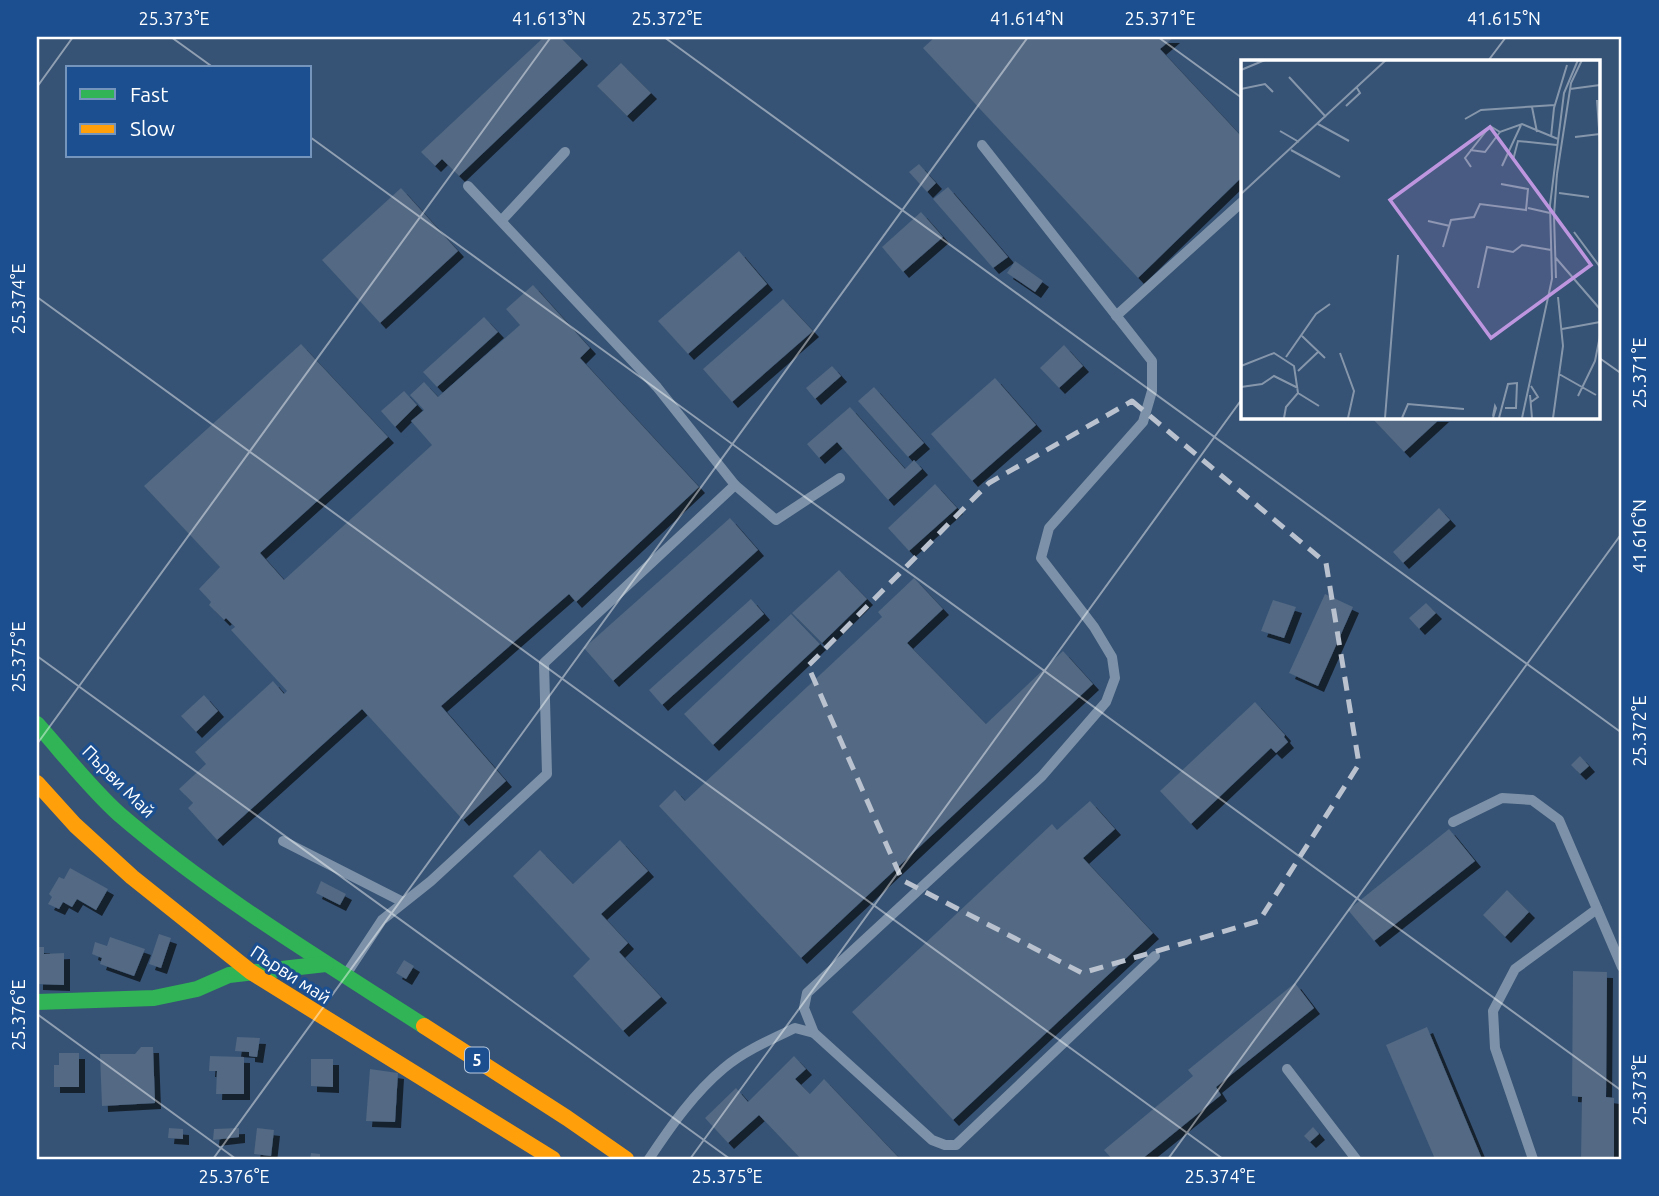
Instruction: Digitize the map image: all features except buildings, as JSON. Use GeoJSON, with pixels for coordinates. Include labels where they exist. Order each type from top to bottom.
{"type":"FeatureCollection","features":[{"type":"Feature","properties":{"kind":"main road","name":"Първи Май"},"geometry":{"type":"LineString","coordinates":[[37,724],[117,812],[178,862]]}},
{"type":"Feature","properties":{"kind":"main road","name":"Първи май"},"geometry":{"type":"LineString","coordinates":[[37,783],[75,825],[132,877],[251,972],[554,1159]]}},
{"type":"Feature","properties":{"kind":"main road","name":"Първи май"},"geometry":{"type":"LineString","coordinates":[[178,862],[241,908],[567,1118],[626,1159]]}},
{"type":"Feature","properties":{"kind":"main road"},"geometry":{"type":"LineString","coordinates":[[37,1002],[154,998],[197,989],[229,975],[326,964]]}},
{"type":"Feature","properties":{"kind":"lane"},"geometry":{"type":"LineString","coordinates":[[982,145],[1152,361],[1152,391],[1143,422],[1049,528],[1041,558],[1094,627],[1112,657],[1115,678],[1107,702],[1042,776],[807,993],[804,1008],[814,1033],[932,1140],[956,1145],[1155,956]]}},
{"type":"Feature","properties":{"kind":"lane"},"geometry":{"type":"LineString","coordinates":[[502,220],[565,152]]}},
{"type":"Feature","properties":{"kind":"lane"},"geometry":{"type":"LineString","coordinates":[[468,186],[657,387],[735,485],[776,520],[839,478]]}},
{"type":"Feature","properties":{"kind":"lane"},"geometry":{"type":"LineString","coordinates":[[1116,316],[1241,203]]}},
{"type":"Feature","properties":{"kind":"lane"},"geometry":{"type":"LineString","coordinates":[[346,976],[382,919],[431,881],[547,774],[544,663],[735,485]]}},
{"type":"Feature","properties":{"kind":"lane"},"geometry":{"type":"LineString","coordinates":[[1453,822],[1502,798],[1532,800],[1559,820],[1622,967]]}},
{"type":"Feature","properties":{"kind":"lane"},"geometry":{"type":"LineString","coordinates":[[284,841],[403,902]]}},
{"type":"Feature","properties":{"kind":"lane"},"geometry":{"type":"LineString","coordinates":[[1533,1159],[1495,1048],[1493,1011],[1515,968],[1597,909]]}},
{"type":"Feature","properties":{"kind":"lane"},"geometry":{"type":"LineString","coordinates":[[649,1159],[676,1118],[725,1067],[795,1028],[814,1033]]}},
{"type":"Feature","properties":{"kind":"lane"},"geometry":{"type":"LineString","coordinates":[[1287,1069],[1356,1159]]}},
{"type":"Feature","properties":{"kind":"highlighted area"},"geometry":{"type":"Polygon","coordinates":[[[1132,401],[1326,563],[1359,764],[1259,921],[1082,973],[902,880],[808,666],[989,483],[1132,401]]]}},
{"type":"Feature","properties":{"kind":"traffic: fast"},"geometry":{"type":"LineString","coordinates":[[37,724],[108,804],[155,844],[229,899],[424,1026]]}},
{"type":"Feature","properties":{"kind":"traffic: fast"},"geometry":{"type":"LineString","coordinates":[[37,1002],[154,998],[197,989],[229,975],[326,964]]}},
{"type":"Feature","properties":{"kind":"traffic: slow"},"geometry":{"type":"LineString","coordinates":[[37,783],[75,825],[132,877],[251,972],[553,1159]]}},
{"type":"Feature","properties":{"kind":"traffic: slow"},"geometry":{"type":"LineString","coordinates":[[424,1026],[626,1159]]}}]}
